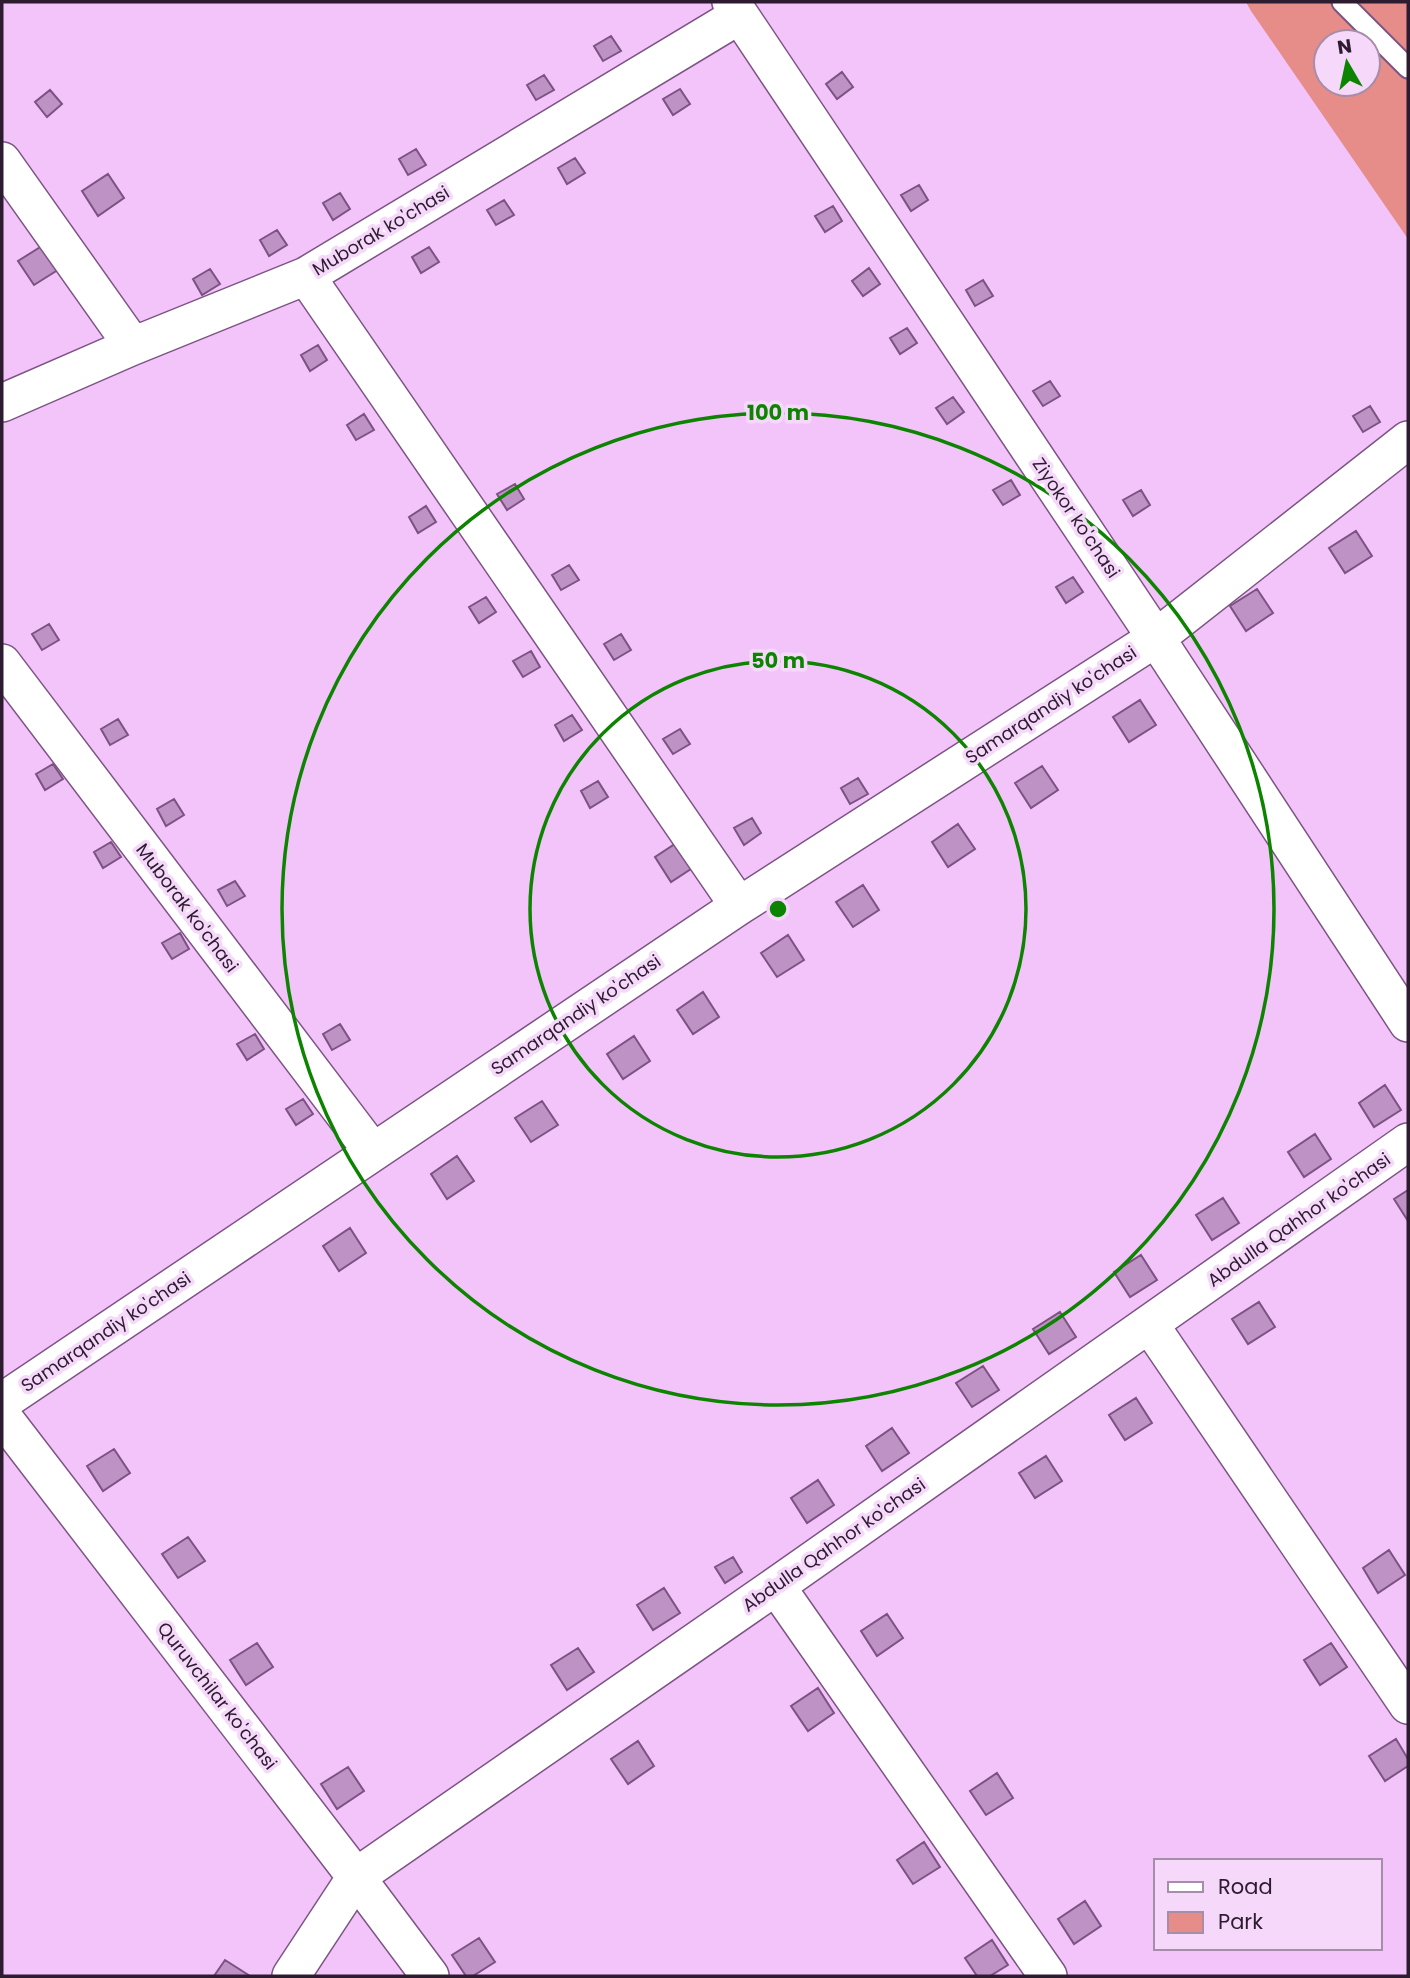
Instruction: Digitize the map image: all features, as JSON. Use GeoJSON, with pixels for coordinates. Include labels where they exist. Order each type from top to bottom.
{"type":"FeatureCollection","features":[{"type":"Feature","properties":{"kind":"street","name":"Muborak ko'chasi"},"geometry":{"type":"LineString","coordinates":[[2,403],[306,276],[734,9]]}},
{"type":"Feature","properties":{"kind":"street","name":"Ziyokor ko'chasi"},"geometry":{"type":"LineString","coordinates":[[734,9],[1156,638],[1408,1023]]}},
{"type":"Feature","properties":{"kind":"street"},"geometry":{"type":"LineString","coordinates":[[2,161],[133,346]]}},
{"type":"Feature","properties":{"kind":"street"},"geometry":{"type":"LineString","coordinates":[[306,276],[738,906]]}},
{"type":"Feature","properties":{"kind":"street","name":"Samarqandiy ko'chasi"},"geometry":{"type":"LineString","coordinates":[[2,1402],[738,906],[1156,638],[1408,440]]}},
{"type":"Feature","properties":{"kind":"street","name":"Muborak ko'chasi"},"geometry":{"type":"LineString","coordinates":[[2,663],[373,1152]]}},
{"type":"Feature","properties":{"kind":"street","name":"Abdulla Qahhor ko'chasi"},"geometry":{"type":"LineString","coordinates":[[291,1976],[356,1877],[1150,1325],[1408,1142]]}},
{"type":"Feature","properties":{"kind":"street"},"geometry":{"type":"LineString","coordinates":[[1150,1325],[1408,1706]]}},
{"type":"Feature","properties":{"kind":"street","name":"Quruvchilar ko'chasi"},"geometry":{"type":"LineString","coordinates":[[2,1416],[430,1976]]}},
{"type":"Feature","properties":{"kind":"street"},"geometry":{"type":"LineString","coordinates":[[776,1586],[1048,1976]]}},
{"type":"Feature","properties":{"kind":"lane"},"geometry":{"type":"LineString","coordinates":[[1342,2],[1408,68]]}},
{"type":"Feature","properties":{"kind":"green space"},"geometry":{"type":"Polygon","coordinates":[[[1246,2],[1408,2],[1408,239],[1251,11],[1246,2]]]}},
{"type":"Feature","properties":{"kind":"building"},"geometry":{"type":"Polygon","coordinates":[[[611,36],[621,51],[603,61],[594,46],[611,36]]]}},
{"type":"Feature","properties":{"kind":"building"},"geometry":{"type":"Polygon","coordinates":[[[842,72],[853,87],[837,99],[826,84],[842,72]]]}},
{"type":"Feature","properties":{"kind":"building"},"geometry":{"type":"Polygon","coordinates":[[[544,75],[554,90],[536,100],[527,85],[544,75]]]}},
{"type":"Feature","properties":{"kind":"building"},"geometry":{"type":"Polygon","coordinates":[[[680,89],[690,104],[673,115],[663,99],[680,89]]]}},
{"type":"Feature","properties":{"kind":"building"},"geometry":{"type":"Polygon","coordinates":[[[50,90],[62,104],[47,117],[35,102],[50,90]]]}},
{"type":"Feature","properties":{"kind":"building"},"geometry":{"type":"Polygon","coordinates":[[[416,149],[426,165],[408,175],[399,159],[416,149]]]}},
{"type":"Feature","properties":{"kind":"building"},"geometry":{"type":"Polygon","coordinates":[[[575,158],[585,173],[567,184],[558,168],[575,158]]]}},
{"type":"Feature","properties":{"kind":"building"},"geometry":{"type":"Polygon","coordinates":[[[108,174],[124,198],[98,216],[82,191],[108,174]]]}},
{"type":"Feature","properties":{"kind":"building"},"geometry":{"type":"Polygon","coordinates":[[[919,185],[928,200],[911,211],[901,195],[919,185]]]}},
{"type":"Feature","properties":{"kind":"building"},"geometry":{"type":"Polygon","coordinates":[[[340,193],[350,209],[333,220],[323,203],[340,193]]]}},
{"type":"Feature","properties":{"kind":"building"},"geometry":{"type":"Polygon","coordinates":[[[504,200],[514,215],[496,225],[487,210],[504,200]]]}},
{"type":"Feature","properties":{"kind":"building"},"geometry":{"type":"Polygon","coordinates":[[[833,206],[842,221],[825,232],[815,216],[833,206]]]}},
{"type":"Feature","properties":{"kind":"building"},"geometry":{"type":"Polygon","coordinates":[[[277,230],[287,245],[269,256],[260,240],[277,230]]]}},
{"type":"Feature","properties":{"kind":"building"},"geometry":{"type":"Polygon","coordinates":[[[45,244],[61,268],[34,285],[18,261],[45,244]]]}},
{"type":"Feature","properties":{"kind":"building"},"geometry":{"type":"Polygon","coordinates":[[[429,247],[439,262],[421,273],[412,257],[429,247]]]}},
{"type":"Feature","properties":{"kind":"building"},"geometry":{"type":"Polygon","coordinates":[[[869,268],[880,284],[863,296],[852,281],[869,268]]]}},
{"type":"Feature","properties":{"kind":"building"},"geometry":{"type":"Polygon","coordinates":[[[210,269],[220,284],[202,295],[193,279],[210,269]]]}},
{"type":"Feature","properties":{"kind":"building"},"geometry":{"type":"Polygon","coordinates":[[[983,280],[993,296],[975,306],[966,290],[983,280]]]}},
{"type":"Feature","properties":{"kind":"building"},"geometry":{"type":"Polygon","coordinates":[[[907,328],[917,343],[900,354],[890,338],[907,328]]]}},
{"type":"Feature","properties":{"kind":"building"},"geometry":{"type":"Polygon","coordinates":[[[318,345],[327,360],[310,371],[301,355],[318,345]]]}},
{"type":"Feature","properties":{"kind":"building"},"geometry":{"type":"Polygon","coordinates":[[[1050,381],[1060,396],[1043,406],[1033,391],[1050,381]]]}},
{"type":"Feature","properties":{"kind":"building"},"geometry":{"type":"Polygon","coordinates":[[[953,397],[964,412],[947,424],[936,408],[953,397]]]}},
{"type":"Feature","properties":{"kind":"building"},"geometry":{"type":"Polygon","coordinates":[[[1370,406],[1380,422],[1363,432],[1353,416],[1370,406]]]}},
{"type":"Feature","properties":{"kind":"building"},"geometry":{"type":"Polygon","coordinates":[[[364,414],[374,430],[356,440],[347,425],[364,414]]]}},
{"type":"Feature","properties":{"kind":"building"},"geometry":{"type":"Polygon","coordinates":[[[1011,480],[1020,495],[1003,505],[993,490],[1011,480]]]}},
{"type":"Feature","properties":{"kind":"building"},"geometry":{"type":"Polygon","coordinates":[[[515,484],[524,499],[507,510],[497,494],[515,484]]]}},
{"type":"Feature","properties":{"kind":"building"},"geometry":{"type":"Polygon","coordinates":[[[1141,490],[1150,505],[1133,516],[1123,500],[1141,490]]]}},
{"type":"Feature","properties":{"kind":"building"},"geometry":{"type":"Polygon","coordinates":[[[426,506],[436,522],[418,533],[409,517],[426,506]]]}},
{"type":"Feature","properties":{"kind":"building"},"geometry":{"type":"Polygon","coordinates":[[[1356,531],[1372,556],[1345,573],[1329,548],[1356,531]]]}},
{"type":"Feature","properties":{"kind":"building"},"geometry":{"type":"Polygon","coordinates":[[[569,565],[579,580],[561,590],[552,575],[569,565]]]}},
{"type":"Feature","properties":{"kind":"building"},"geometry":{"type":"Polygon","coordinates":[[[1073,577],[1083,592],[1066,603],[1056,587],[1073,577]]]}},
{"type":"Feature","properties":{"kind":"building"},"geometry":{"type":"Polygon","coordinates":[[[1257,589],[1273,613],[1246,631],[1230,606],[1257,589]]]}},
{"type":"Feature","properties":{"kind":"building"},"geometry":{"type":"Polygon","coordinates":[[[486,597],[496,612],[479,623],[469,607],[486,597]]]}},
{"type":"Feature","properties":{"kind":"building"},"geometry":{"type":"Polygon","coordinates":[[[49,624],[59,640],[42,650],[32,634],[49,624]]]}},
{"type":"Feature","properties":{"kind":"building"},"geometry":{"type":"Polygon","coordinates":[[[621,634],[631,650],[614,660],[604,644],[621,634]]]}},
{"type":"Feature","properties":{"kind":"building"},"geometry":{"type":"Polygon","coordinates":[[[531,651],[540,667],[523,677],[513,661],[531,651]]]}},
{"type":"Feature","properties":{"kind":"building"},"geometry":{"type":"Polygon","coordinates":[[[1140,700],[1156,725],[1129,742],[1113,717],[1140,700]]]}},
{"type":"Feature","properties":{"kind":"building"},"geometry":{"type":"Polygon","coordinates":[[[572,715],[582,730],[564,741],[555,725],[572,715]]]}},
{"type":"Feature","properties":{"kind":"building"},"geometry":{"type":"Polygon","coordinates":[[[118,719],[128,735],[110,745],[101,729],[118,719]]]}},
{"type":"Feature","properties":{"kind":"building"},"geometry":{"type":"Polygon","coordinates":[[[680,729],[690,744],[673,754],[663,739],[680,729]]]}},
{"type":"Feature","properties":{"kind":"building"},"geometry":{"type":"Polygon","coordinates":[[[53,764],[63,779],[45,790],[36,774],[53,764]]]}},
{"type":"Feature","properties":{"kind":"building"},"geometry":{"type":"Polygon","coordinates":[[[1042,766],[1058,790],[1031,808],[1015,783],[1042,766]]]}},
{"type":"Feature","properties":{"kind":"building"},"geometry":{"type":"Polygon","coordinates":[[[858,778],[868,794],[850,804],[841,788],[858,778]]]}},
{"type":"Feature","properties":{"kind":"building"},"geometry":{"type":"Polygon","coordinates":[[[598,781],[608,797],[590,808],[581,791],[598,781]]]}},
{"type":"Feature","properties":{"kind":"building"},"geometry":{"type":"Polygon","coordinates":[[[174,799],[184,815],[166,826],[157,809],[174,799]]]}},
{"type":"Feature","properties":{"kind":"building"},"geometry":{"type":"Polygon","coordinates":[[[752,818],[761,833],[744,845],[734,828],[752,818]]]}},
{"type":"Feature","properties":{"kind":"building"},"geometry":{"type":"Polygon","coordinates":[[[958,824],[975,849],[948,867],[932,842],[958,824]]]}},
{"type":"Feature","properties":{"kind":"building"},"geometry":{"type":"Polygon","coordinates":[[[681,840],[697,865],[671,882],[655,857],[681,840]]]}},
{"type":"Feature","properties":{"kind":"building"},"geometry":{"type":"Polygon","coordinates":[[[111,842],[121,857],[103,868],[94,852],[111,842]]]}},
{"type":"Feature","properties":{"kind":"building"},"geometry":{"type":"Polygon","coordinates":[[[235,881],[245,896],[227,906],[218,890],[235,881]]]}},
{"type":"Feature","properties":{"kind":"building"},"geometry":{"type":"Polygon","coordinates":[[[863,885],[879,910],[853,927],[836,902],[863,885]]]}},
{"type":"Feature","properties":{"kind":"building"},"geometry":{"type":"Polygon","coordinates":[[[180,933],[189,949],[172,959],[162,943],[180,933]]]}},
{"type":"Feature","properties":{"kind":"building"},"geometry":{"type":"Polygon","coordinates":[[[788,935],[804,960],[777,977],[761,953],[788,935]]]}},
{"type":"Feature","properties":{"kind":"building"},"geometry":{"type":"Polygon","coordinates":[[[703,992],[719,1017],[693,1034],[677,1010],[703,992]]]}},
{"type":"Feature","properties":{"kind":"building"},"geometry":{"type":"Polygon","coordinates":[[[340,1024],[350,1040],[332,1050],[323,1034],[340,1024]]]}},
{"type":"Feature","properties":{"kind":"building"},"geometry":{"type":"Polygon","coordinates":[[[255,1034],[264,1049],[247,1060],[237,1044],[255,1034]]]}},
{"type":"Feature","properties":{"kind":"building"},"geometry":{"type":"Polygon","coordinates":[[[634,1036],[650,1061],[623,1079],[607,1054],[634,1036]]]}},
{"type":"Feature","properties":{"kind":"building"},"geometry":{"type":"Polygon","coordinates":[[[1385,1085],[1401,1110],[1374,1127],[1359,1103],[1385,1085]]]}},
{"type":"Feature","properties":{"kind":"building"},"geometry":{"type":"Polygon","coordinates":[[[303,1099],[313,1114],[296,1125],[286,1109],[303,1099]]]}},
{"type":"Feature","properties":{"kind":"building"},"geometry":{"type":"Polygon","coordinates":[[[542,1101],[558,1125],[531,1142],[515,1118],[542,1101]]]}},
{"type":"Feature","properties":{"kind":"building"},"geometry":{"type":"Polygon","coordinates":[[[1315,1134],[1331,1159],[1304,1177],[1288,1152],[1315,1134]]]}},
{"type":"Feature","properties":{"kind":"building"},"geometry":{"type":"Polygon","coordinates":[[[457,1156],[474,1181],[447,1199],[431,1174],[457,1156]]]}},
{"type":"Feature","properties":{"kind":"building"},"geometry":{"type":"Polygon","coordinates":[[[1408,1190],[1408,1221],[1394,1199],[1408,1190]]]}},
{"type":"Feature","properties":{"kind":"building"},"geometry":{"type":"Polygon","coordinates":[[[1223,1198],[1239,1223],[1212,1240],[1196,1215],[1223,1198]]]}},
{"type":"Feature","properties":{"kind":"building"},"geometry":{"type":"Polygon","coordinates":[[[350,1228],[366,1253],[339,1271],[323,1246],[350,1228]]]}},
{"type":"Feature","properties":{"kind":"building"},"geometry":{"type":"Polygon","coordinates":[[[1141,1255],[1157,1280],[1130,1297],[1114,1272],[1141,1255]]]}},
{"type":"Feature","properties":{"kind":"building"},"geometry":{"type":"Polygon","coordinates":[[[1259,1302],[1275,1327],[1248,1344],[1232,1319],[1259,1302]]]}},
{"type":"Feature","properties":{"kind":"building"},"geometry":{"type":"Polygon","coordinates":[[[1060,1312],[1076,1337],[1049,1354],[1033,1329],[1060,1312]]]}},
{"type":"Feature","properties":{"kind":"building"},"geometry":{"type":"Polygon","coordinates":[[[983,1366],[999,1390],[972,1407],[956,1383],[983,1366]]]}},
{"type":"Feature","properties":{"kind":"building"},"geometry":{"type":"Polygon","coordinates":[[[1136,1398],[1152,1423],[1125,1440],[1109,1415],[1136,1398]]]}},
{"type":"Feature","properties":{"kind":"building"},"geometry":{"type":"Polygon","coordinates":[[[892,1428],[909,1453],[882,1471],[866,1446],[892,1428]]]}},
{"type":"Feature","properties":{"kind":"building"},"geometry":{"type":"Polygon","coordinates":[[[114,1449],[130,1473],[103,1491],[87,1466],[114,1449]]]}},
{"type":"Feature","properties":{"kind":"building"},"geometry":{"type":"Polygon","coordinates":[[[1046,1456],[1062,1481],[1035,1498],[1019,1473],[1046,1456]]]}},
{"type":"Feature","properties":{"kind":"building"},"geometry":{"type":"Polygon","coordinates":[[[818,1480],[834,1505],[807,1523],[791,1498],[818,1480]]]}},
{"type":"Feature","properties":{"kind":"building"},"geometry":{"type":"Polygon","coordinates":[[[188,1537],[205,1561],[178,1578],[162,1554],[188,1537]]]}},
{"type":"Feature","properties":{"kind":"building"},"geometry":{"type":"Polygon","coordinates":[[[1389,1550],[1405,1575],[1378,1593],[1363,1568],[1389,1550]]]}},
{"type":"Feature","properties":{"kind":"building"},"geometry":{"type":"Polygon","coordinates":[[[733,1557],[742,1572],[725,1583],[715,1567],[733,1557]]]}},
{"type":"Feature","properties":{"kind":"building"},"geometry":{"type":"Polygon","coordinates":[[[664,1588],[680,1613],[653,1630],[637,1605],[664,1588]]]}},
{"type":"Feature","properties":{"kind":"building"},"geometry":{"type":"Polygon","coordinates":[[[887,1614],[903,1638],[877,1656],[861,1631],[887,1614]]]}},
{"type":"Feature","properties":{"kind":"building"},"geometry":{"type":"Polygon","coordinates":[[[257,1643],[273,1667],[246,1685],[230,1660],[257,1643]]]}},
{"type":"Feature","properties":{"kind":"building"},"geometry":{"type":"Polygon","coordinates":[[[1331,1643],[1347,1667],[1320,1685],[1304,1660],[1331,1643]]]}},
{"type":"Feature","properties":{"kind":"building"},"geometry":{"type":"Polygon","coordinates":[[[578,1648],[594,1672],[567,1690],[551,1665],[578,1648]]]}},
{"type":"Feature","properties":{"kind":"building"},"geometry":{"type":"Polygon","coordinates":[[[818,1688],[834,1713],[808,1731],[791,1706],[818,1688]]]}},
{"type":"Feature","properties":{"kind":"building"},"geometry":{"type":"Polygon","coordinates":[[[1396,1739],[1408,1759],[1408,1766],[1385,1781],[1369,1756],[1396,1739]]]}},
{"type":"Feature","properties":{"kind":"building"},"geometry":{"type":"Polygon","coordinates":[[[638,1741],[654,1766],[628,1784],[611,1759],[638,1741]]]}},
{"type":"Feature","properties":{"kind":"building"},"geometry":{"type":"Polygon","coordinates":[[[348,1767],[364,1791],[337,1809],[321,1784],[348,1767]]]}},
{"type":"Feature","properties":{"kind":"building"},"geometry":{"type":"Polygon","coordinates":[[[997,1773],[1013,1798],[986,1815],[970,1791],[997,1773]]]}},
{"type":"Feature","properties":{"kind":"building"},"geometry":{"type":"Polygon","coordinates":[[[924,1842],[940,1867],[913,1884],[897,1860],[924,1842]]]}},
{"type":"Feature","properties":{"kind":"building"},"geometry":{"type":"Polygon","coordinates":[[[1085,1901],[1101,1926],[1074,1944],[1058,1919],[1085,1901]]]}},
{"type":"Feature","properties":{"kind":"building"},"geometry":{"type":"Polygon","coordinates":[[[479,1938],[495,1962],[473,1976],[466,1976],[452,1955],[479,1938]]]}},
{"type":"Feature","properties":{"kind":"building"},"geometry":{"type":"Polygon","coordinates":[[[992,1940],[1008,1965],[990,1976],[977,1976],[965,1958],[992,1940]]]}},
{"type":"Feature","properties":{"kind":"building"},"geometry":{"type":"Polygon","coordinates":[[[225,1960],[250,1976],[214,1976],[225,1960]]]}}]}
